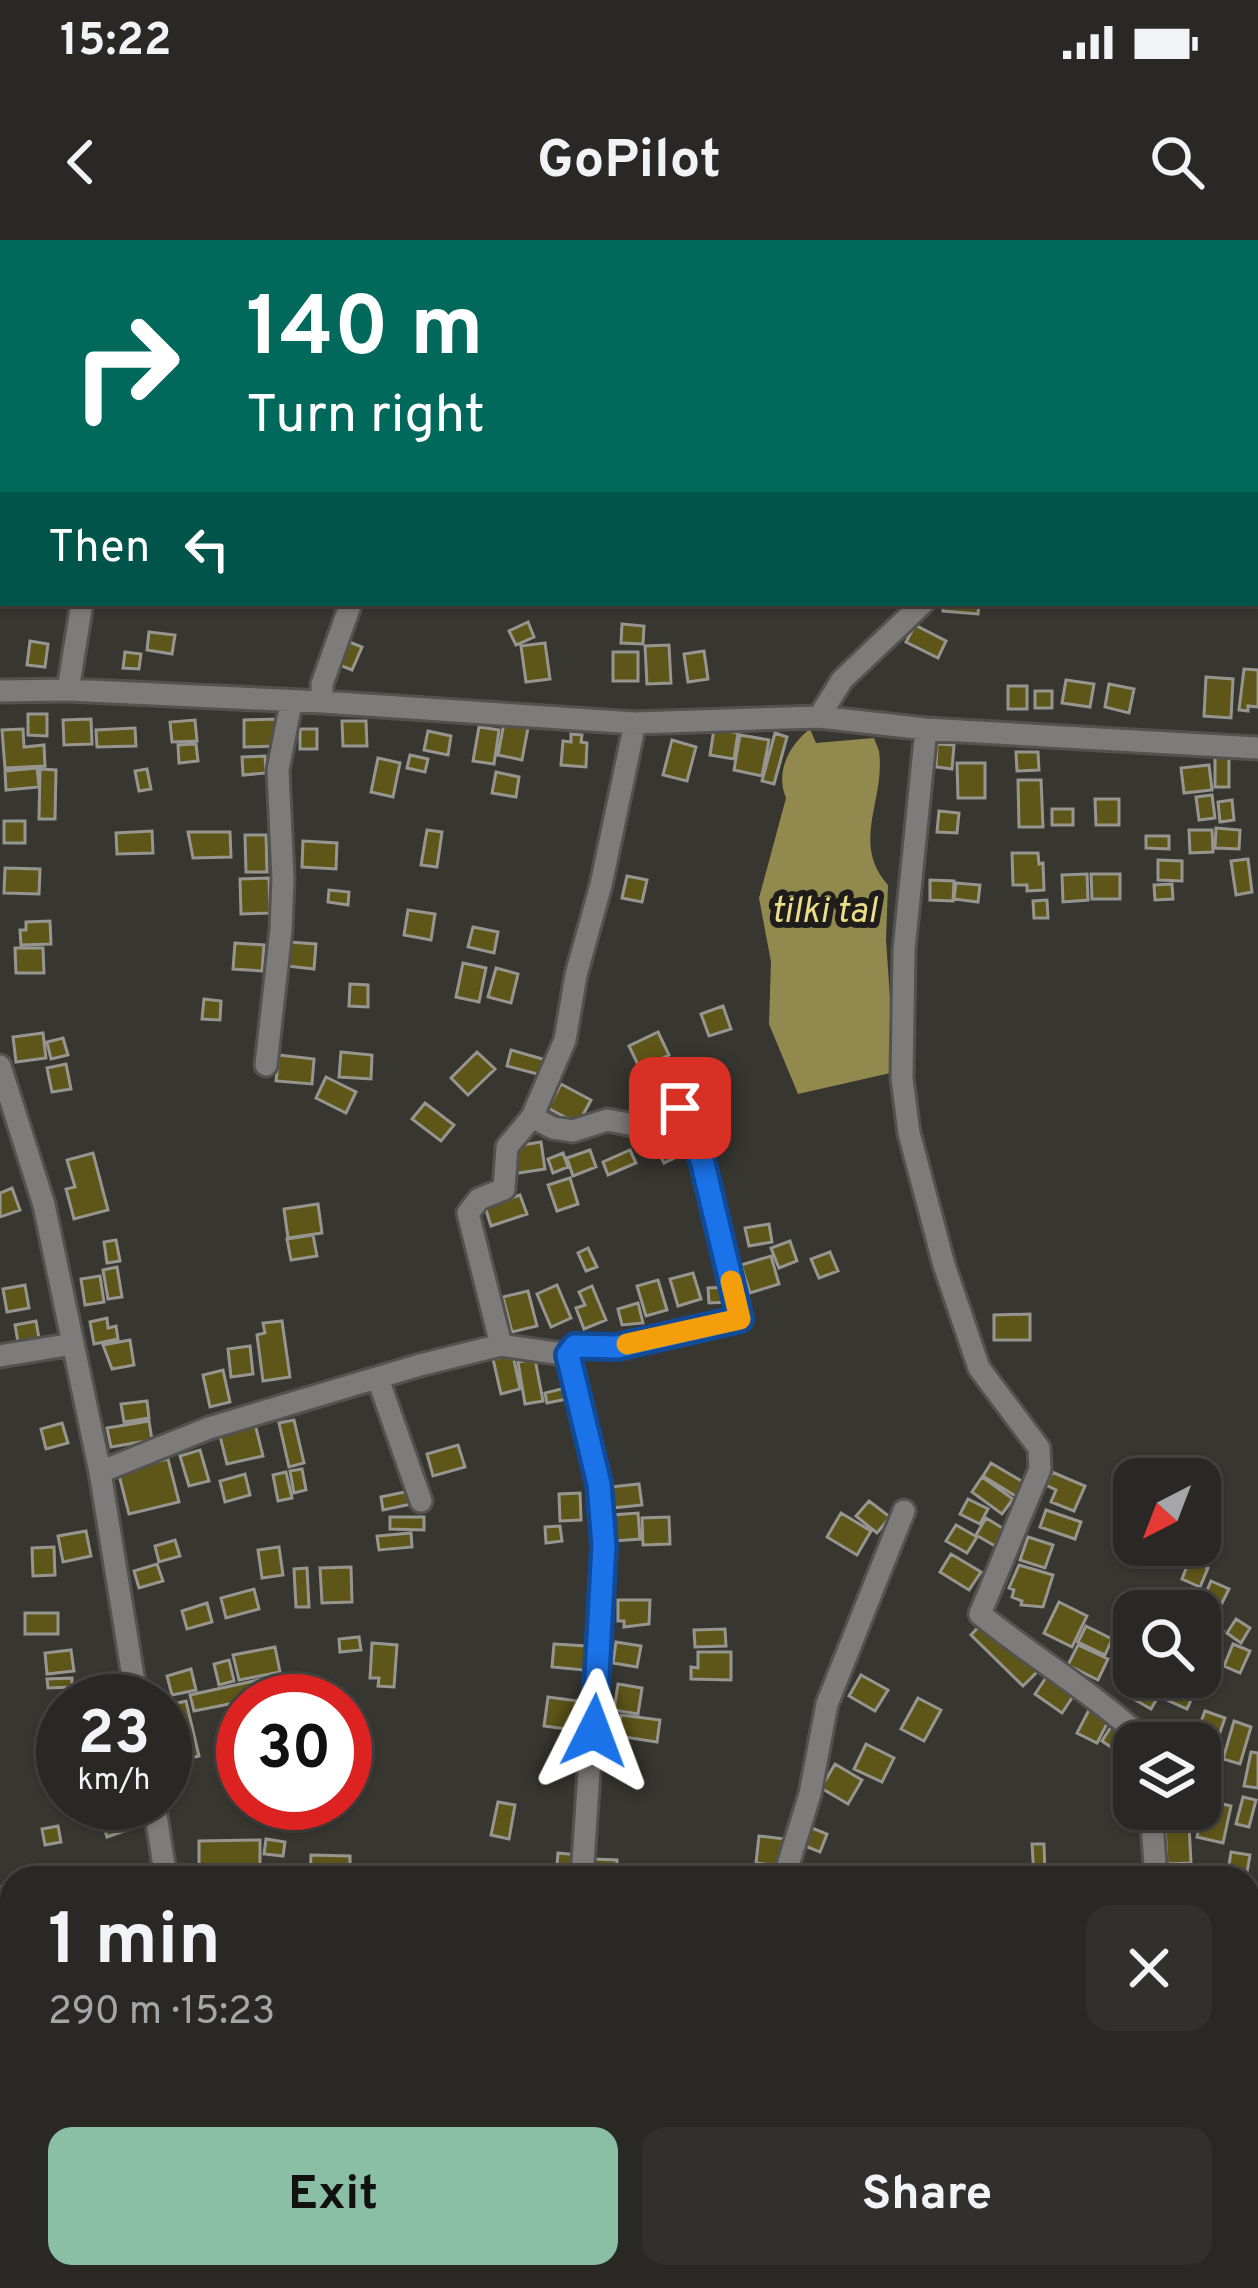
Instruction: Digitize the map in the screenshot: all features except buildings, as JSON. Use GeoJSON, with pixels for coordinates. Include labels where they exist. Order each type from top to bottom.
{"type":"FeatureCollection","features":[{"type":"Feature","properties":{"kind":"street"},"geometry":{"type":"LineString","coordinates":[[68,690],[82,606]]}},
{"type":"Feature","properties":{"kind":"street"},"geometry":{"type":"LineString","coordinates":[[322,702],[322,684],[350,606]]}},
{"type":"Feature","properties":{"kind":"street"},"geometry":{"type":"LineString","coordinates":[[819,717],[842,680],[919,606]]}},
{"type":"Feature","properties":{"kind":"street"},"geometry":{"type":"LineString","coordinates":[[0,691],[322,702],[635,723],[819,717],[926,729],[1258,748]]}},
{"type":"Feature","properties":{"kind":"street"},"geometry":{"type":"LineString","coordinates":[[266,1065],[282,913],[278,770],[292,703]]}},
{"type":"Feature","properties":{"kind":"street"},"geometry":{"type":"LineString","coordinates":[[501,1345],[468,1213],[479,1199],[504,1189],[507,1148],[532,1117],[565,1040],[635,723]]}},
{"type":"Feature","properties":{"kind":"street"},"geometry":{"type":"LineString","coordinates":[[926,729],[904,950],[902,1078],[909,1133],[944,1265],[979,1368],[1039,1448],[1040,1468],[980,1614],[1122,1722]]}},
{"type":"Feature","properties":{"kind":"street"},"geometry":{"type":"LineString","coordinates":[[0,1066],[44,1205],[100,1472],[133,1674]]}},
{"type":"Feature","properties":{"kind":"street"},"geometry":{"type":"LineString","coordinates":[[532,1117],[573,1131],[608,1120],[639,1126],[680,1108],[702,1160],[740,1319],[617,1347],[575,1346],[568,1355]]}},
{"type":"Feature","properties":{"kind":"street"},"geometry":{"type":"LineString","coordinates":[[0,1356],[73,1344]]}},
{"type":"Feature","properties":{"kind":"street"},"geometry":{"type":"LineString","coordinates":[[100,1472],[209,1428],[501,1345],[568,1355]]}},
{"type":"Feature","properties":{"kind":"street"},"geometry":{"type":"LineString","coordinates":[[568,1355],[599,1484],[604,1545],[583,1866]]}},
{"type":"Feature","properties":{"kind":"street"},"geometry":{"type":"LineString","coordinates":[[379,1379],[421,1501]]}},
{"type":"Feature","properties":{"kind":"street"},"geometry":{"type":"LineString","coordinates":[[788,1866],[810,1794],[827,1704],[904,1511]]}},
{"type":"Feature","properties":{"kind":"street"},"geometry":{"type":"LineString","coordinates":[[158,1830],[164,1866]]}},
{"type":"Feature","properties":{"kind":"street"},"geometry":{"type":"LineString","coordinates":[[1153,1830],[1155,1866]]}},
{"type":"Feature","properties":{"kind":"water","name":"tilki tal"},"geometry":{"type":"Polygon","coordinates":[[[810,729],[816,743],[874,738],[879,751],[870,837],[877,869],[888,885],[886,939],[895,1072],[798,1094],[769,1024],[771,962],[759,898],[786,798],[782,778],[786,760],[810,729]]]}},
{"type":"Feature","properties":{"kind":"slow traffic"},"geometry":{"type":"LineString","coordinates":[[627,1344],[740,1319],[731,1281]]}},
{"type":"Feature","properties":{"kind":"route"},"geometry":{"type":"LineString","coordinates":[[594,1731],[604,1545],[599,1484],[568,1355],[575,1346],[617,1347],[740,1319],[702,1160],[680,1108]]}}]}
